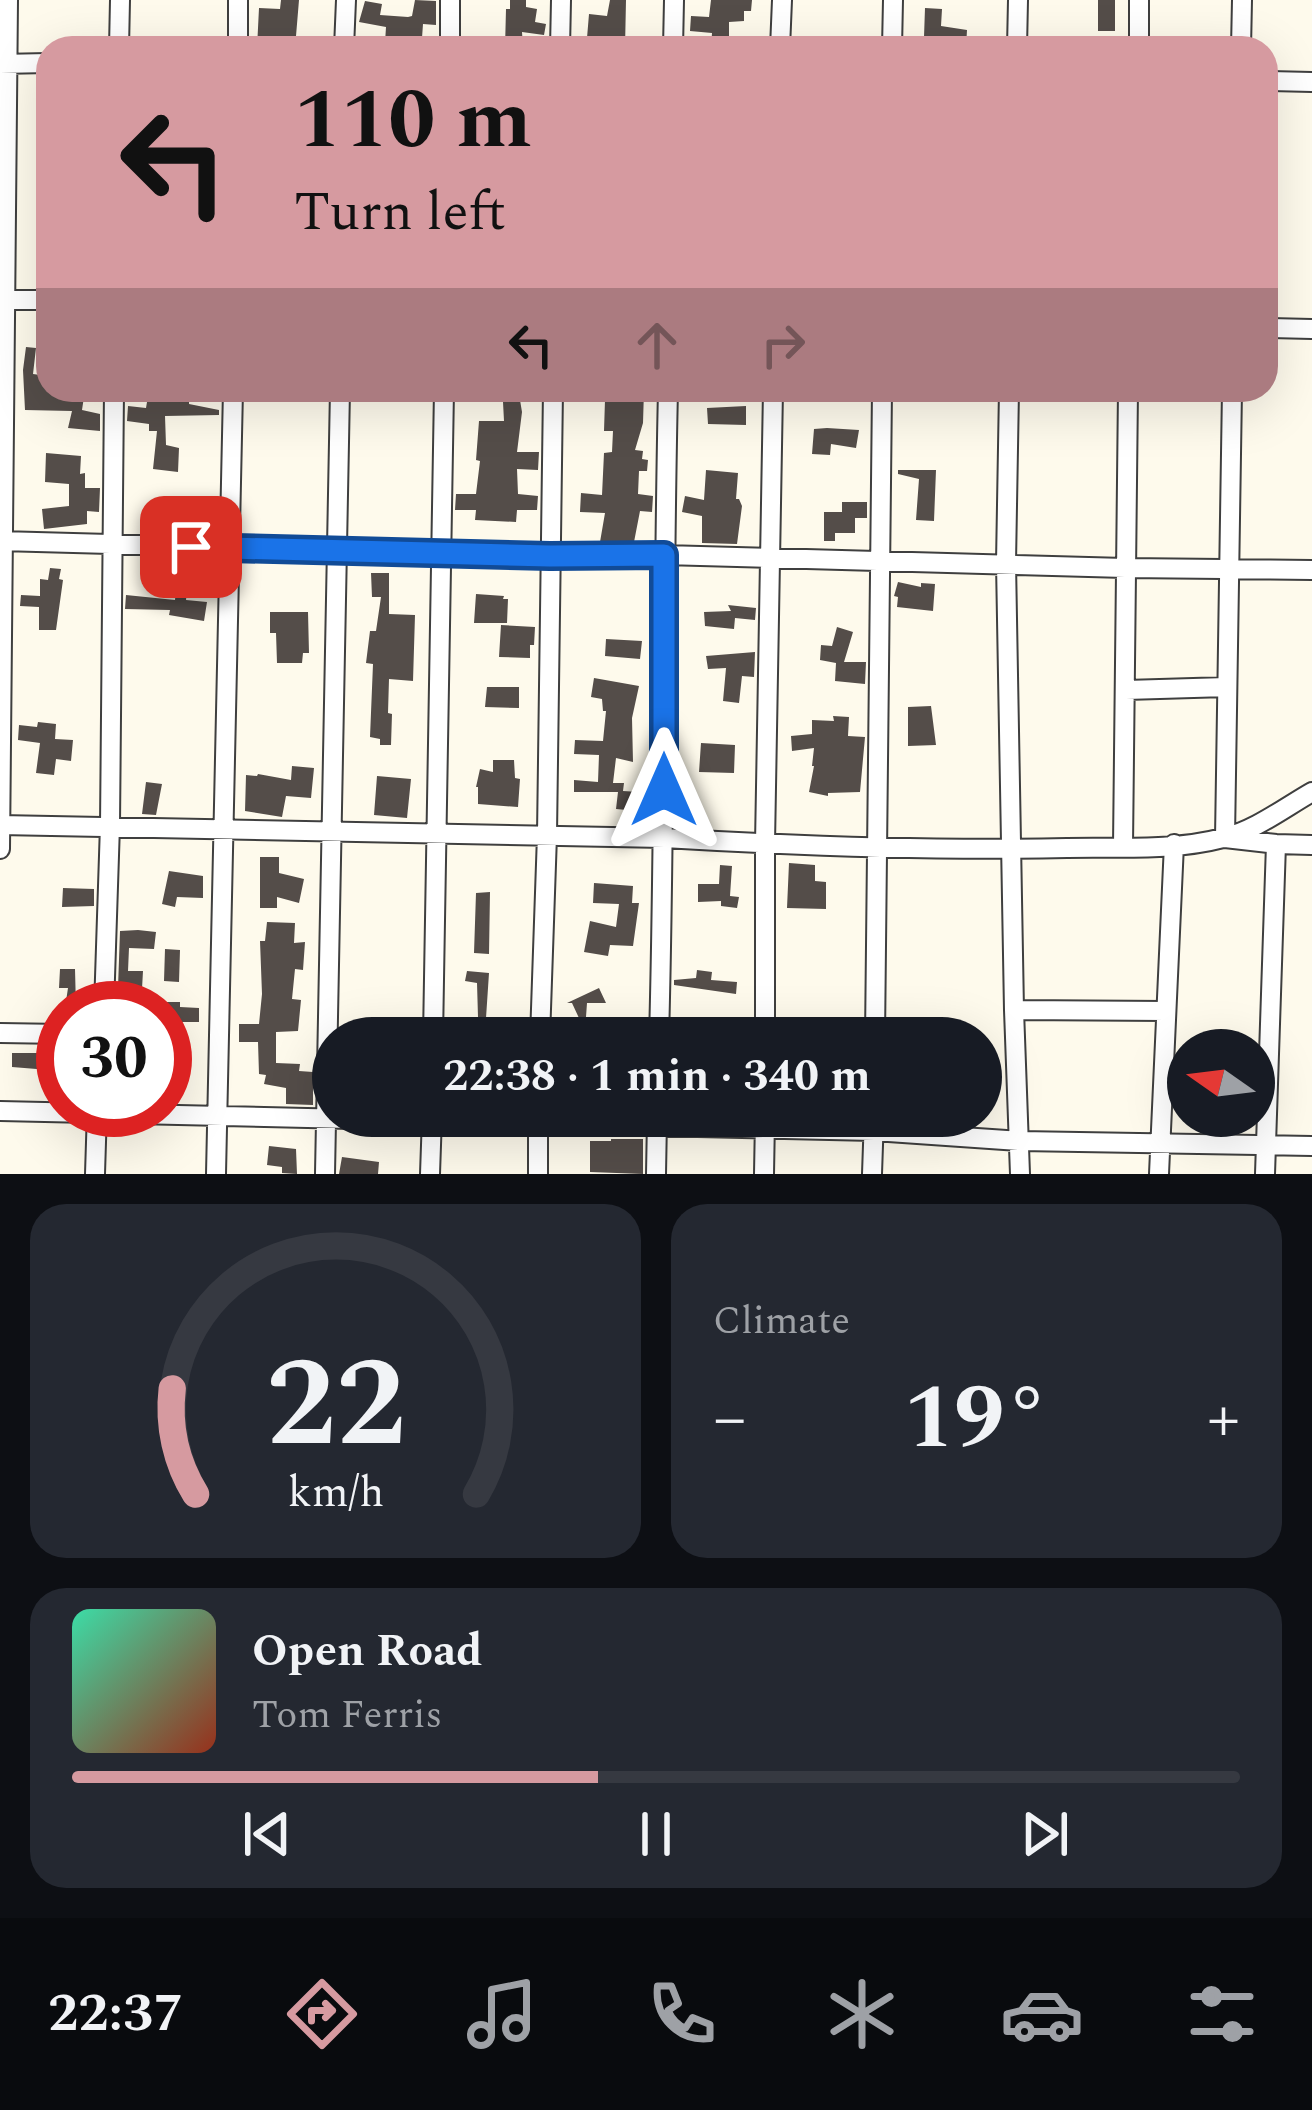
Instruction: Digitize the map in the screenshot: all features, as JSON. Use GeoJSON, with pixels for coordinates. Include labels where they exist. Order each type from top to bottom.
{"type":"FeatureCollection","features":[{"type":"Feature","properties":{"kind":"street"},"geometry":{"type":"LineString","coordinates":[[0,849],[3,64],[8,0]]}},
{"type":"Feature","properties":{"kind":"street"},"geometry":{"type":"LineString","coordinates":[[119,36],[120,0]]}},
{"type":"Feature","properties":{"kind":"street"},"geometry":{"type":"LineString","coordinates":[[238,0],[238,36]]}},
{"type":"Feature","properties":{"kind":"street"},"geometry":{"type":"LineString","coordinates":[[344,36],[346,0]]}},
{"type":"Feature","properties":{"kind":"street"},"geometry":{"type":"LineString","coordinates":[[450,36],[451,0]]}},
{"type":"Feature","properties":{"kind":"street"},"geometry":{"type":"LineString","coordinates":[[560,36],[561,0]]}},
{"type":"Feature","properties":{"kind":"street"},"geometry":{"type":"LineString","coordinates":[[673,36],[674,0]]}},
{"type":"Feature","properties":{"kind":"street"},"geometry":{"type":"LineString","coordinates":[[781,36],[782,0]]}},
{"type":"Feature","properties":{"kind":"street"},"geometry":{"type":"LineString","coordinates":[[892,36],[893,0]]}},
{"type":"Feature","properties":{"kind":"street"},"geometry":{"type":"LineString","coordinates":[[1017,36],[1018,0]]}},
{"type":"Feature","properties":{"kind":"street"},"geometry":{"type":"LineString","coordinates":[[1139,0],[1139,36]]}},
{"type":"Feature","properties":{"kind":"street"},"geometry":{"type":"LineString","coordinates":[[1241,36],[1242,0]]}},
{"type":"Feature","properties":{"kind":"street"},"geometry":{"type":"LineString","coordinates":[[3,64],[36,63]]}},
{"type":"Feature","properties":{"kind":"street"},"geometry":{"type":"LineString","coordinates":[[1278,81],[1312,82]]}},
{"type":"Feature","properties":{"kind":"street"},"geometry":{"type":"LineString","coordinates":[[2,300],[36,300]]}},
{"type":"Feature","properties":{"kind":"street"},"geometry":{"type":"LineString","coordinates":[[1278,328],[1312,329]]}},
{"type":"Feature","properties":{"kind":"street"},"geometry":{"type":"LineString","coordinates":[[105,981],[114,402]]}},
{"type":"Feature","properties":{"kind":"street"},"geometry":{"type":"LineString","coordinates":[[216,1174],[232,402]]}},
{"type":"Feature","properties":{"kind":"street"},"geometry":{"type":"LineString","coordinates":[[329,1017],[340,402]]}},
{"type":"Feature","properties":{"kind":"street"},"geometry":{"type":"LineString","coordinates":[[433,1017],[444,402]]}},
{"type":"Feature","properties":{"kind":"street"},"geometry":{"type":"LineString","coordinates":[[542,1017],[553,402]]}},
{"type":"Feature","properties":{"kind":"street"},"geometry":{"type":"LineString","coordinates":[[659,1017],[668,402]]}},
{"type":"Feature","properties":{"kind":"street"},"geometry":{"type":"LineString","coordinates":[[765,1017],[773,402]]}},
{"type":"Feature","properties":{"kind":"street"},"geometry":{"type":"LineString","coordinates":[[874,1017],[882,402]]}},
{"type":"Feature","properties":{"kind":"street"},"geometry":{"type":"LineString","coordinates":[[1009,402],[1006,563],[1019,1174]]}},
{"type":"Feature","properties":{"kind":"street"},"geometry":{"type":"LineString","coordinates":[[1124,847],[1128,402]]}},
{"type":"Feature","properties":{"kind":"street"},"geometry":{"type":"LineString","coordinates":[[1225,838],[1232,402]]}},
{"type":"Feature","properties":{"kind":"street"},"geometry":{"type":"LineString","coordinates":[[2,541],[1312,570]]}},
{"type":"Feature","properties":{"kind":"street"},"geometry":{"type":"LineString","coordinates":[[1126,690],[1227,687]]}},
{"type":"Feature","properties":{"kind":"street"},"geometry":{"type":"LineString","coordinates":[[1225,838],[1312,792]]}},
{"type":"Feature","properties":{"kind":"street"},"geometry":{"type":"LineString","coordinates":[[0,825],[547,835],[877,847],[1124,847],[1225,838],[1312,845]]}},
{"type":"Feature","properties":{"kind":"street"},"geometry":{"type":"LineString","coordinates":[[1159,1174],[1174,844]]}},
{"type":"Feature","properties":{"kind":"street"},"geometry":{"type":"LineString","coordinates":[[1265,1174],[1276,844]]}},
{"type":"Feature","properties":{"kind":"street"},"geometry":{"type":"LineString","coordinates":[[1014,1010],[1166,1011]]}},
{"type":"Feature","properties":{"kind":"street"},"geometry":{"type":"LineString","coordinates":[[0,1033],[36,1034]]}},
{"type":"Feature","properties":{"kind":"street"},"geometry":{"type":"LineString","coordinates":[[0,1111],[36,1111]]}},
{"type":"Feature","properties":{"kind":"street"},"geometry":{"type":"LineString","coordinates":[[192,1115],[312,1117]]}},
{"type":"Feature","properties":{"kind":"street"},"geometry":{"type":"LineString","coordinates":[[95,1174],[97,1137]]}},
{"type":"Feature","properties":{"kind":"street"},"geometry":{"type":"LineString","coordinates":[[325,1174],[326,1137]]}},
{"type":"Feature","properties":{"kind":"street"},"geometry":{"type":"LineString","coordinates":[[430,1174],[431,1137]]}},
{"type":"Feature","properties":{"kind":"street"},"geometry":{"type":"LineString","coordinates":[[538,1137],[538,1174]]}},
{"type":"Feature","properties":{"kind":"street"},"geometry":{"type":"LineString","coordinates":[[656,1174],[657,1137]]}},
{"type":"Feature","properties":{"kind":"street"},"geometry":{"type":"LineString","coordinates":[[764,1174],[765,1137]]}},
{"type":"Feature","properties":{"kind":"street"},"geometry":{"type":"LineString","coordinates":[[872,1174],[873,1137]]}},
{"type":"Feature","properties":{"kind":"street"},"geometry":{"type":"LineString","coordinates":[[988,1137],[1312,1146]]}},
{"type":"Feature","properties":{"kind":"building"},"geometry":{"type":"Polygon","coordinates":[[[281,0],[299,0],[296,36],[258,36],[259,8],[280,9],[281,0]]]}},
{"type":"Feature","properties":{"kind":"building"},"geometry":{"type":"Polygon","coordinates":[[[415,0],[436,1],[436,25],[423,24],[422,36],[385,36],[386,27],[359,22],[365,1],[382,4],[380,15],[412,16],[415,0]]]}},
{"type":"Feature","properties":{"kind":"building"},"geometry":{"type":"Polygon","coordinates":[[[510,0],[526,0],[526,7],[537,9],[535,22],[546,24],[544,35],[505,36],[506,9],[510,9],[510,0]]]}},
{"type":"Feature","properties":{"kind":"building"},"geometry":{"type":"Polygon","coordinates":[[[610,0],[626,0],[625,36],[587,36],[589,14],[607,16],[610,0]]]}},
{"type":"Feature","properties":{"kind":"building"},"geometry":{"type":"Polygon","coordinates":[[[711,0],[752,0],[744,21],[729,22],[729,36],[690,31],[691,16],[709,17],[711,0]]]}},
{"type":"Feature","properties":{"kind":"building"},"geometry":{"type":"Polygon","coordinates":[[[1098,0],[1115,0],[1115,31],[1098,31],[1098,0]]]}},
{"type":"Feature","properties":{"kind":"building"},"geometry":{"type":"Polygon","coordinates":[[[925,8],[942,9],[941,26],[967,30],[967,36],[924,36],[925,8]]]}},
{"type":"Feature","properties":{"kind":"building"},"geometry":{"type":"Polygon","coordinates":[[[26,347],[36,348],[36,402],[83,402],[82,410],[100,414],[100,431],[68,428],[72,411],[25,410],[26,347]]]}},
{"type":"Feature","properties":{"kind":"building"},"geometry":{"type":"Polygon","coordinates":[[[147,402],[189,402],[219,410],[219,415],[165,416],[166,445],[179,448],[178,472],[153,469],[157,431],[149,431],[149,424],[127,421],[128,406],[146,408],[147,402]]]}},
{"type":"Feature","properties":{"kind":"building"},"geometry":{"type":"Polygon","coordinates":[[[503,402],[520,402],[517,452],[539,452],[538,470],[517,469],[518,494],[538,496],[537,510],[517,510],[516,522],[475,520],[476,510],[455,510],[456,494],[476,494],[479,421],[504,421],[503,402]]]}},
{"type":"Feature","properties":{"kind":"building"},"geometry":{"type":"Polygon","coordinates":[[[605,402],[644,402],[635,450],[643,451],[642,459],[648,460],[647,471],[639,471],[638,494],[653,496],[652,512],[640,511],[634,542],[600,542],[605,513],[580,512],[581,493],[602,495],[604,453],[612,452],[613,431],[604,431],[605,402]]]}},
{"type":"Feature","properties":{"kind":"building"},"geometry":{"type":"Polygon","coordinates":[[[746,406],[746,425],[708,424],[707,408],[746,406]]]}},
{"type":"Feature","properties":{"kind":"building"},"geometry":{"type":"Polygon","coordinates":[[[814,429],[859,430],[856,448],[831,444],[830,455],[812,454],[814,429]]]}},
{"type":"Feature","properties":{"kind":"building"},"geometry":{"type":"Polygon","coordinates":[[[46,453],[81,456],[85,488],[100,488],[99,512],[87,511],[87,524],[44,529],[42,509],[69,506],[69,484],[45,482],[46,453]]]}},
{"type":"Feature","properties":{"kind":"building"},"geometry":{"type":"Polygon","coordinates":[[[706,470],[738,473],[736,499],[742,506],[737,544],[702,543],[702,516],[682,512],[685,496],[704,500],[706,470]]]}},
{"type":"Feature","properties":{"kind":"building"},"geometry":{"type":"Polygon","coordinates":[[[898,470],[936,470],[934,521],[916,520],[919,479],[898,474],[898,470]]]}},
{"type":"Feature","properties":{"kind":"building"},"geometry":{"type":"Polygon","coordinates":[[[842,502],[867,502],[867,518],[855,518],[855,533],[835,533],[835,541],[824,541],[824,512],[842,512],[842,502]]]}},
{"type":"Feature","properties":{"kind":"building"},"geometry":{"type":"Polygon","coordinates":[[[50,568],[61,569],[59,579],[63,580],[56,630],[39,630],[39,607],[20,606],[21,595],[40,596],[40,579],[48,580],[50,568]]]}},
{"type":"Feature","properties":{"kind":"building"},"geometry":{"type":"Polygon","coordinates":[[[371,573],[389,573],[389,614],[415,615],[413,681],[389,679],[391,745],[380,745],[380,739],[370,737],[373,664],[366,663],[381,597],[372,597],[371,573]]]}},
{"type":"Feature","properties":{"kind":"building"},"geometry":{"type":"Polygon","coordinates":[[[898,582],[921,587],[921,583],[935,584],[933,611],[897,607],[898,582]]]}},
{"type":"Feature","properties":{"kind":"building"},"geometry":{"type":"Polygon","coordinates":[[[176,589],[187,590],[186,600],[207,602],[204,621],[169,615],[170,610],[125,609],[126,595],[175,600],[176,589]]]}},
{"type":"Feature","properties":{"kind":"building"},"geometry":{"type":"Polygon","coordinates":[[[476,594],[508,599],[507,623],[474,623],[476,594]]]}},
{"type":"Feature","properties":{"kind":"building"},"geometry":{"type":"Polygon","coordinates":[[[728,605],[756,608],[755,620],[735,618],[734,629],[705,626],[704,612],[731,611],[728,605]]]}},
{"type":"Feature","properties":{"kind":"building"},"geometry":{"type":"Polygon","coordinates":[[[270,612],[308,612],[309,653],[303,653],[302,663],[277,663],[270,612]]]}},
{"type":"Feature","properties":{"kind":"building"},"geometry":{"type":"Polygon","coordinates":[[[501,625],[535,627],[530,658],[499,657],[501,625]]]}},
{"type":"Feature","properties":{"kind":"building"},"geometry":{"type":"Polygon","coordinates":[[[837,627],[853,632],[844,662],[866,662],[865,684],[835,681],[836,663],[820,660],[821,645],[832,646],[837,627]]]}},
{"type":"Feature","properties":{"kind":"building"},"geometry":{"type":"Polygon","coordinates":[[[606,639],[642,641],[640,659],[605,656],[606,639]]]}},
{"type":"Feature","properties":{"kind":"building"},"geometry":{"type":"Polygon","coordinates":[[[755,652],[754,677],[742,676],[739,703],[723,701],[726,668],[708,669],[706,656],[755,652]]]}},
{"type":"Feature","properties":{"kind":"building"},"geometry":{"type":"Polygon","coordinates":[[[594,678],[639,686],[632,718],[633,762],[616,758],[613,783],[624,783],[623,791],[639,792],[640,773],[650,773],[649,812],[616,809],[618,792],[574,792],[574,780],[598,782],[599,755],[574,754],[575,740],[603,741],[606,711],[602,699],[591,697],[594,678]]]}},
{"type":"Feature","properties":{"kind":"building"},"geometry":{"type":"Polygon","coordinates":[[[487,687],[519,687],[519,708],[485,707],[487,687]]]}},
{"type":"Feature","properties":{"kind":"building"},"geometry":{"type":"Polygon","coordinates":[[[931,706],[936,745],[908,746],[908,707],[931,706]]]}},
{"type":"Feature","properties":{"kind":"building"},"geometry":{"type":"Polygon","coordinates":[[[833,716],[849,717],[848,736],[865,737],[860,792],[828,796],[809,792],[814,748],[792,751],[791,736],[812,734],[812,720],[834,721],[833,716]]]}},
{"type":"Feature","properties":{"kind":"building"},"geometry":{"type":"Polygon","coordinates":[[[38,722],[56,724],[55,739],[73,740],[71,761],[56,759],[54,775],[36,773],[40,743],[18,740],[19,725],[37,727],[38,722]]]}},
{"type":"Feature","properties":{"kind":"building"},"geometry":{"type":"Polygon","coordinates":[[[701,743],[735,745],[734,773],[699,772],[701,743]]]}},
{"type":"Feature","properties":{"kind":"building"},"geometry":{"type":"Polygon","coordinates":[[[493,760],[514,760],[515,778],[520,779],[518,807],[478,804],[480,769],[493,772],[493,760]]]}},
{"type":"Feature","properties":{"kind":"building"},"geometry":{"type":"Polygon","coordinates":[[[292,766],[314,768],[311,798],[286,796],[282,817],[245,811],[246,775],[291,780],[292,766]]]}},
{"type":"Feature","properties":{"kind":"building"},"geometry":{"type":"Polygon","coordinates":[[[377,776],[411,779],[407,818],[374,815],[377,776]]]}},
{"type":"Feature","properties":{"kind":"building"},"geometry":{"type":"Polygon","coordinates":[[[146,782],[162,784],[156,815],[142,814],[146,782]]]}},
{"type":"Feature","properties":{"kind":"building"},"geometry":{"type":"Polygon","coordinates":[[[260,857],[279,857],[279,873],[304,879],[299,903],[277,897],[277,908],[260,908],[260,857]]]}},
{"type":"Feature","properties":{"kind":"building"},"geometry":{"type":"Polygon","coordinates":[[[789,863],[815,865],[815,881],[826,882],[826,909],[787,908],[789,863]]]}},
{"type":"Feature","properties":{"kind":"building"},"geometry":{"type":"Polygon","coordinates":[[[720,865],[732,866],[730,896],[739,897],[737,908],[721,906],[721,901],[698,902],[698,884],[719,884],[720,865]]]}},
{"type":"Feature","properties":{"kind":"building"},"geometry":{"type":"Polygon","coordinates":[[[169,871],[203,876],[203,898],[177,897],[175,907],[162,904],[169,871]]]}},
{"type":"Feature","properties":{"kind":"building"},"geometry":{"type":"Polygon","coordinates":[[[594,883],[633,886],[632,903],[639,903],[633,946],[610,945],[608,956],[584,952],[590,921],[616,927],[619,904],[593,903],[594,883]]]}},
{"type":"Feature","properties":{"kind":"building"},"geometry":{"type":"Polygon","coordinates":[[[63,888],[94,889],[94,906],[62,907],[63,888]]]}},
{"type":"Feature","properties":{"kind":"building"},"geometry":{"type":"Polygon","coordinates":[[[490,892],[489,954],[474,953],[476,893],[490,892]]]}},
{"type":"Feature","properties":{"kind":"building"},"geometry":{"type":"Polygon","coordinates":[[[267,922],[295,923],[294,943],[305,942],[303,970],[295,969],[292,999],[301,1000],[298,1031],[276,1032],[276,1063],[300,1064],[299,1071],[312,1072],[312,1105],[286,1104],[286,1088],[264,1084],[266,1075],[259,1074],[258,1042],[239,1042],[239,1024],[259,1024],[260,941],[265,941],[267,922]]]}},
{"type":"Feature","properties":{"kind":"building"},"geometry":{"type":"Polygon","coordinates":[[[120,931],[156,932],[154,949],[129,948],[128,971],[143,971],[142,981],[118,981],[120,931]]]}},
{"type":"Feature","properties":{"kind":"building"},"geometry":{"type":"Polygon","coordinates":[[[165,949],[180,950],[179,981],[164,981],[165,949]]]}},
{"type":"Feature","properties":{"kind":"building"},"geometry":{"type":"Polygon","coordinates":[[[60,969],[75,969],[75,981],[59,981],[60,969]]]}},
{"type":"Feature","properties":{"kind":"building"},"geometry":{"type":"Polygon","coordinates":[[[697,970],[712,972],[711,980],[737,982],[736,994],[674,985],[674,980],[696,978],[697,970]]]}},
{"type":"Feature","properties":{"kind":"building"},"geometry":{"type":"Polygon","coordinates":[[[467,971],[489,973],[486,1017],[478,1017],[477,983],[465,981],[467,971]]]}},
{"type":"Feature","properties":{"kind":"building"},"geometry":{"type":"Polygon","coordinates":[[[599,988],[606,1003],[587,1003],[586,1017],[578,1017],[572,1003],[567,1003],[599,988]]]}},
{"type":"Feature","properties":{"kind":"building"},"geometry":{"type":"Polygon","coordinates":[[[192,1008],[199,1008],[199,1022],[192,1022],[192,1008]]]}},
{"type":"Feature","properties":{"kind":"building"},"geometry":{"type":"Polygon","coordinates":[[[12,1053],[36,1053],[36,1069],[12,1067],[12,1053]]]}},
{"type":"Feature","properties":{"kind":"building"},"geometry":{"type":"Polygon","coordinates":[[[643,1139],[643,1174],[590,1172],[590,1141],[643,1139]]]}},
{"type":"Feature","properties":{"kind":"building"},"geometry":{"type":"Polygon","coordinates":[[[269,1146],[296,1149],[297,1174],[267,1165],[269,1146]]]}},
{"type":"Feature","properties":{"kind":"building"},"geometry":{"type":"Polygon","coordinates":[[[342,1157],[379,1162],[378,1174],[339,1174],[342,1157]]]}},
{"type":"Feature","properties":{"kind":"route"},"geometry":{"type":"LineString","coordinates":[[191,547],[664,555],[664,790]]}}]}
